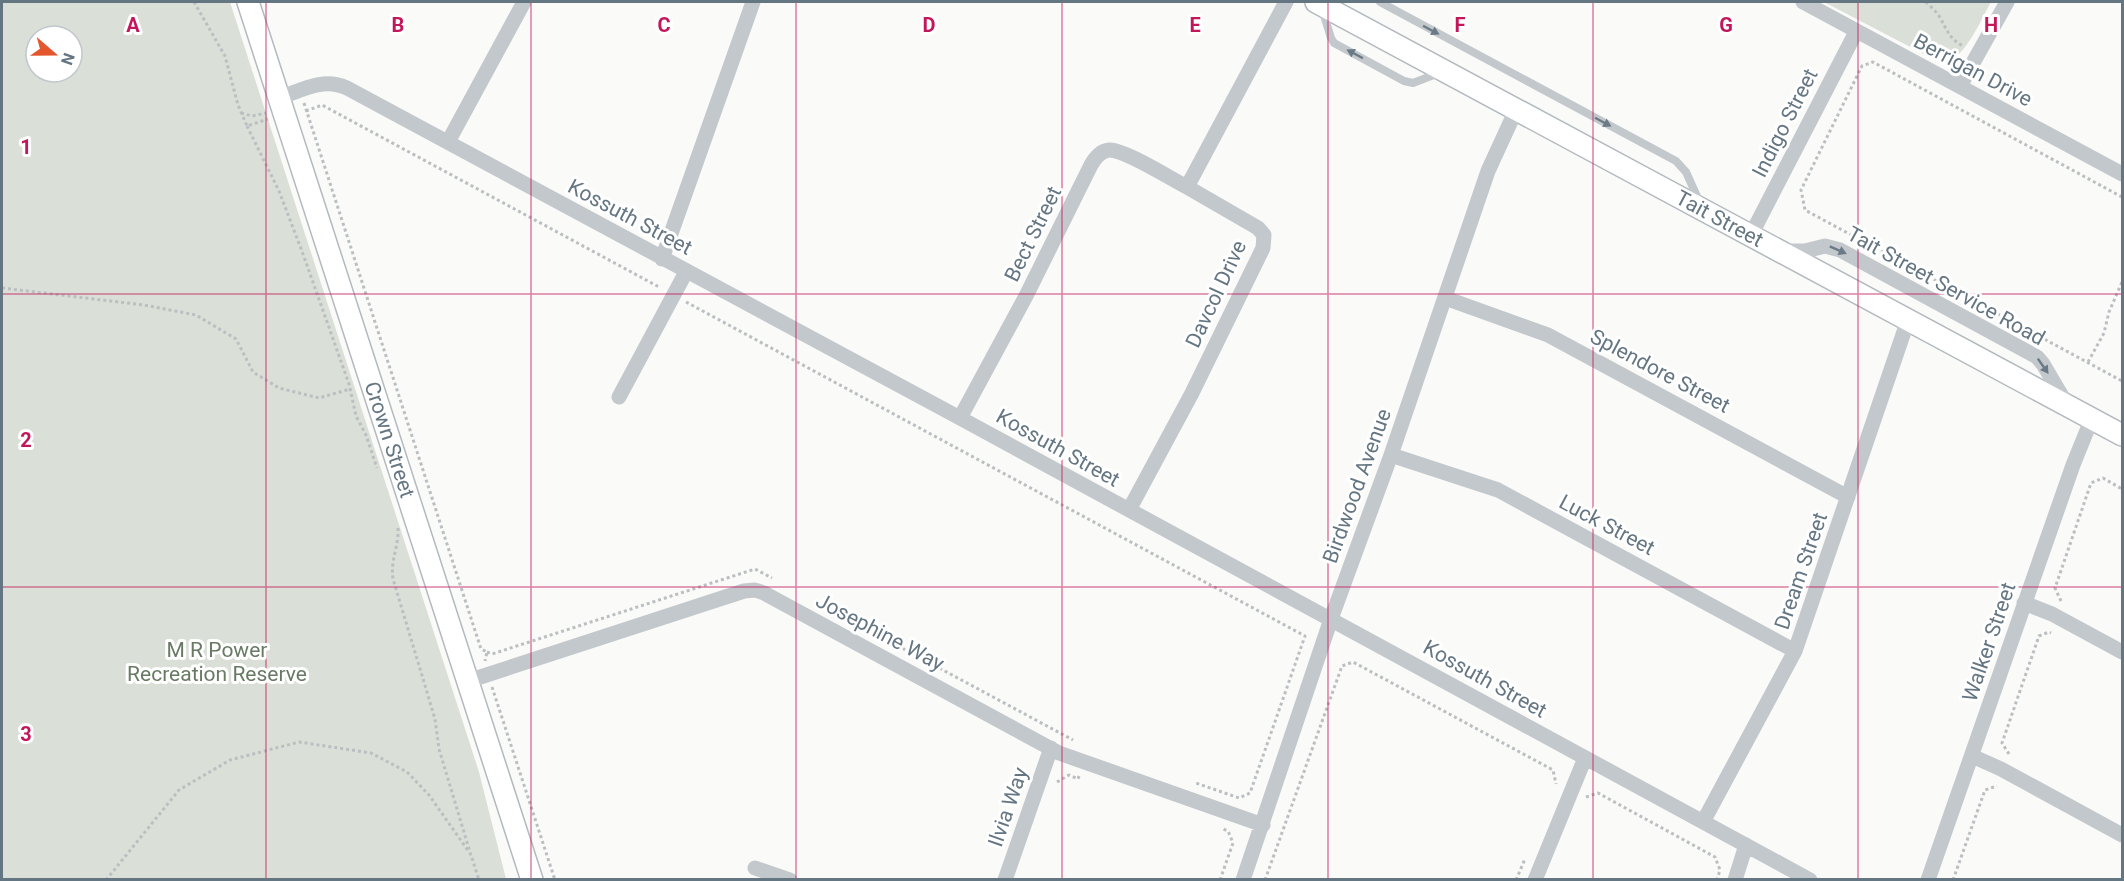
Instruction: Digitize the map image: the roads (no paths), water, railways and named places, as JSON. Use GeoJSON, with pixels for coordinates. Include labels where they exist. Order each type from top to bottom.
{"type":"FeatureCollection","features":[{"type":"Feature","properties":{"kind":"street","name":"Crown Street"},"geometry":{"type":"LineString","coordinates":[[248,2],[532,879]]}},
{"type":"Feature","properties":{"kind":"street"},"geometry":{"type":"LineString","coordinates":[[448,142],[524,2]]}},
{"type":"Feature","properties":{"kind":"street"},"geometry":{"type":"LineString","coordinates":[[662,259],[753,2]]}},
{"type":"Feature","properties":{"kind":"street"},"geometry":{"type":"LineString","coordinates":[[1187,187],[1286,2]]}},
{"type":"Feature","properties":{"kind":"street","name":"Tait Street"},"geometry":{"type":"LineString","coordinates":[[1317,2],[2122,435]]}},
{"type":"Feature","properties":{"kind":"street","name":"Berrigan Drive"},"geometry":{"type":"LineString","coordinates":[[1803,2],[2122,174]]}},
{"type":"Feature","properties":{"kind":"street"},"geometry":{"type":"LineString","coordinates":[[1960,86],[2007,2]]}},
{"type":"Feature","properties":{"kind":"street","name":"Indigo Street"},"geometry":{"type":"LineString","coordinates":[[1750,235],[1856,32]]}},
{"type":"Feature","properties":{"kind":"street","name":"Kossuth Street"},"geometry":{"type":"LineString","coordinates":[[282,107],[300,90],[321,84],[337,84],[960,418],[1810,879]]}},
{"type":"Feature","properties":{"kind":"street","name":"Birdwood Avenue"},"geometry":{"type":"LineString","coordinates":[[1243,879],[1488,171],[1516,110]]}},
{"type":"Feature","properties":{"kind":"street","name":"Bect Street"},"geometry":{"type":"LineString","coordinates":[[960,418],[1026,296],[1091,165],[1100,153],[1109,150],[1122,153],[1187,187]]}},
{"type":"Feature","properties":{"kind":"street","name":"Davcol Drive"},"geometry":{"type":"LineString","coordinates":[[1129,510],[1192,393],[1258,260],[1264,243],[1263,234],[1254,224],[1187,187]]}},
{"type":"Feature","properties":{"kind":"street","name":"Tait Street Service Road"},"geometry":{"type":"LineString","coordinates":[[1781,251],[1801,251],[1825,246],[1840,250],[2037,357],[2067,405]]}},
{"type":"Feature","properties":{"kind":"street"},"geometry":{"type":"LineString","coordinates":[[619,397],[686,272]]}},
{"type":"Feature","properties":{"kind":"street","name":"Splendore Street"},"geometry":{"type":"LineString","coordinates":[[1445,298],[1548,335],[1848,497]]}},
{"type":"Feature","properties":{"kind":"street","name":"Dream Street"},"geometry":{"type":"LineString","coordinates":[[1703,822],[1795,651],[1908,320]]}},
{"type":"Feature","properties":{"kind":"street","name":"Walker Street"},"geometry":{"type":"LineString","coordinates":[[1928,879],[2073,465],[2092,418]]}},
{"type":"Feature","properties":{"kind":"street","name":"Luck Street"},"geometry":{"type":"LineString","coordinates":[[1391,455],[1498,490],[1795,651]]}},
{"type":"Feature","properties":{"kind":"street","name":"Josephine Way"},"geometry":{"type":"LineString","coordinates":[[468,681],[744,591],[754,590],[764,593],[1051,748],[1084,763],[1263,825]]}},
{"type":"Feature","properties":{"kind":"street"},"geometry":{"type":"LineString","coordinates":[[2024,603],[2122,652]]}},
{"type":"Feature","properties":{"kind":"street","name":"Ilvia Way"},"geometry":{"type":"LineString","coordinates":[[1005,879],[1051,748]]}},
{"type":"Feature","properties":{"kind":"street"},"geometry":{"type":"LineString","coordinates":[[1972,756],[2122,835]]}},
{"type":"Feature","properties":{"kind":"street"},"geometry":{"type":"LineString","coordinates":[[1535,879],[1585,758]]}},
{"type":"Feature","properties":{"kind":"street"},"geometry":{"type":"LineString","coordinates":[[1735,879],[1746,845]]}},
{"type":"Feature","properties":{"kind":"street"},"geometry":{"type":"LineString","coordinates":[[755,868],[790,879]]}},
{"type":"Feature","properties":{"kind":"lane"},"geometry":{"type":"LineString","coordinates":[[1317,2],[1325,16],[1333,41],[1358,56],[1409,82],[1447,72]]}},
{"type":"Feature","properties":{"kind":"lane"},"geometry":{"type":"LineString","coordinates":[[1380,2],[1676,162],[1689,177],[1702,209]]}},
{"type":"Feature","properties":{"kind":"park label","name":"M R Power Recreation Reserve"},"geometry":{"type":"Point","coordinates":[217,662]}}]}
